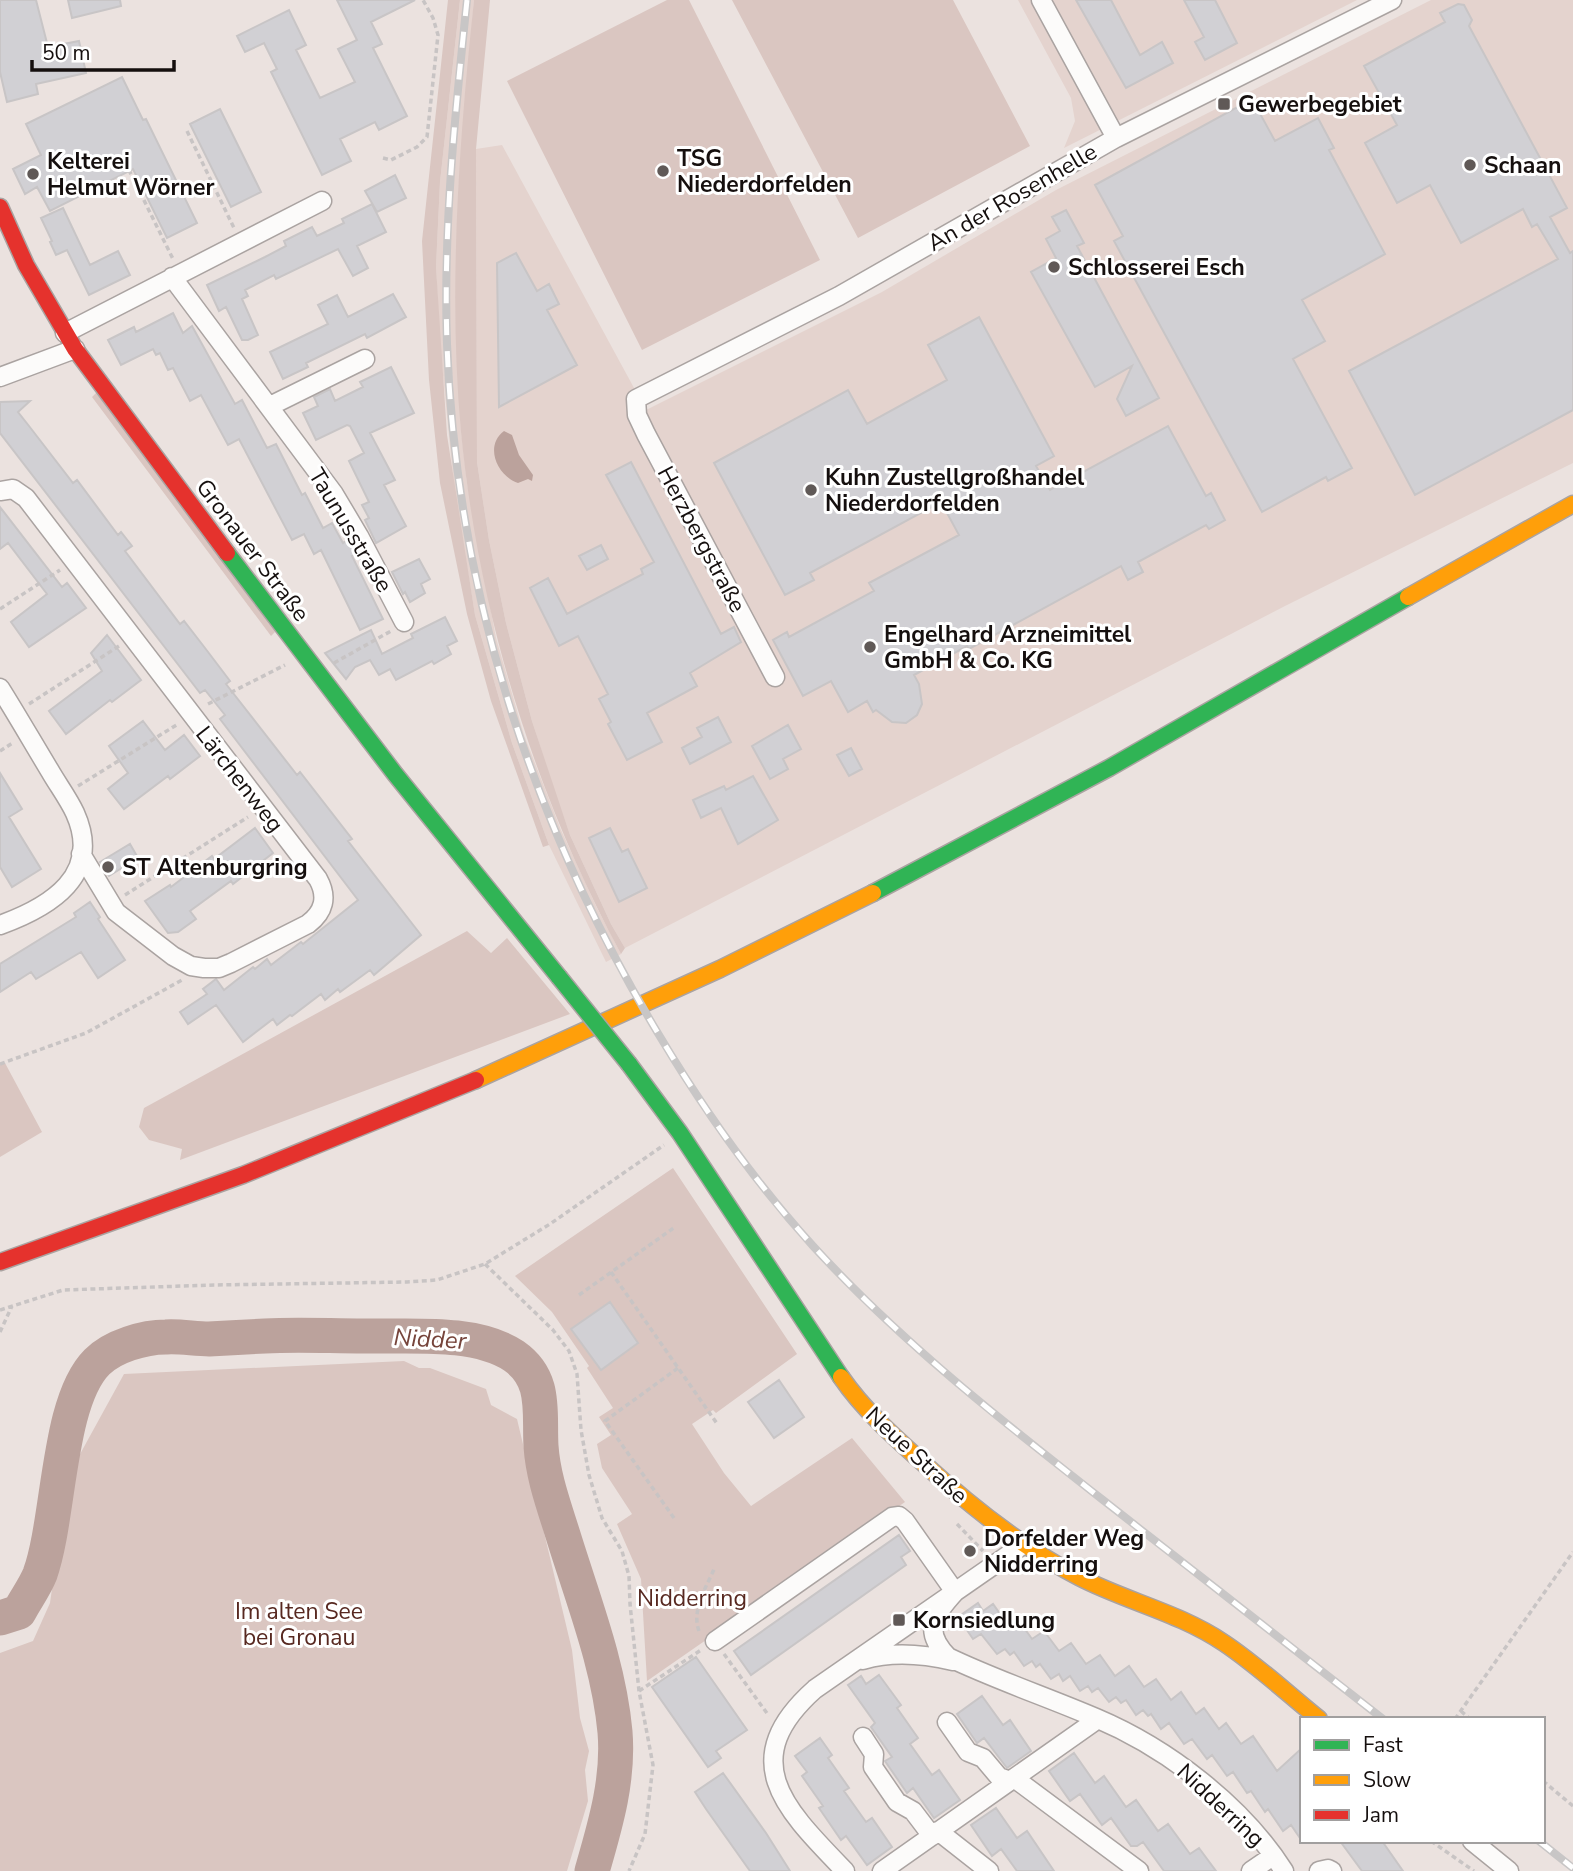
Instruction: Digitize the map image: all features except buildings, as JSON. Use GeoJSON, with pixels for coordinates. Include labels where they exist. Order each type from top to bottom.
{"type":"FeatureCollection","features":[{"type":"Feature","properties":{"kind":"street"},"geometry":{"type":"LineString","coordinates":[[1041,0],[1116,138]]}},
{"type":"Feature","properties":{"kind":"street","name":"An der Rosenhelle"},"geometry":{"type":"LineString","coordinates":[[636,399],[838,296],[1116,138],[1392,0]]}},
{"type":"Feature","properties":{"kind":"street"},"geometry":{"type":"LineString","coordinates":[[65,333],[322,201]]}},
{"type":"Feature","properties":{"kind":"street","name":"Gronauer Straße"},"geometry":{"type":"LineString","coordinates":[[0,207],[26,265],[75,349],[310,664],[559,977]]}},
{"type":"Feature","properties":{"kind":"street","name":"Taunusstraße"},"geometry":{"type":"LineString","coordinates":[[176,275],[346,513],[404,622]]}},
{"type":"Feature","properties":{"kind":"street"},"geometry":{"type":"LineString","coordinates":[[0,377],[75,349]]}},
{"type":"Feature","properties":{"kind":"street"},"geometry":{"type":"LineString","coordinates":[[270,406],[365,359]]}},
{"type":"Feature","properties":{"kind":"street","name":"Herzbergstraße"},"geometry":{"type":"LineString","coordinates":[[636,399],[637,415],[646,434],[775,677]]}},
{"type":"Feature","properties":{"kind":"street","name":"Lärchenweg"},"geometry":{"type":"LineString","coordinates":[[0,491],[13,489],[20,493],[318,879],[324,895],[322,908],[308,925],[232,963],[219,968],[204,968]]}},
{"type":"Feature","properties":{"kind":"street"},"geometry":{"type":"LineString","coordinates":[[0,1262],[202,1190],[402,1110],[560,1042],[807,926],[952,853],[1078,784],[1573,505]]}},
{"type":"Feature","properties":{"kind":"street"},"geometry":{"type":"LineString","coordinates":[[0,688],[75,812],[80,827],[81,854],[75,875],[58,896],[0,925]]}},
{"type":"Feature","properties":{"kind":"street"},"geometry":{"type":"LineString","coordinates":[[81,854],[121,916],[173,956],[191,966],[204,968]]}},
{"type":"Feature","properties":{"kind":"street","name":"Neue Straße"},"geometry":{"type":"LineString","coordinates":[[559,977],[629,1064],[674,1138],[813,1337],[853,1394],[887,1432],[938,1479],[1024,1544],[1079,1577],[1192,1626],[1224,1643],[1317,1717]]}},
{"type":"Feature","properties":{"kind":"street"},"geometry":{"type":"LineString","coordinates":[[715,1641],[892,1517],[899,1516],[905,1521],[955,1592]]}},
{"type":"Feature","properties":{"kind":"street","name":"Nidderring"},"geometry":{"type":"LineString","coordinates":[[845,1871],[789,1810],[780,1793],[772,1758],[780,1730],[800,1702],[851,1663],[1024,1544]]}},
{"type":"Feature","properties":{"kind":"street","name":"Nidderring"},"geometry":{"type":"LineString","coordinates":[[955,1592],[935,1618],[932,1628],[940,1649],[948,1657],[1098,1718],[1162,1753],[1198,1779],[1256,1835],[1283,1871]]}},
{"type":"Feature","properties":{"kind":"street","name":"Nidderring"},"geometry":{"type":"LineString","coordinates":[[851,1663],[891,1654],[933,1656],[960,1662]]}},
{"type":"Feature","properties":{"kind":"street"},"geometry":{"type":"LineString","coordinates":[[882,1871],[1098,1718]]}},
{"type":"Feature","properties":{"kind":"street"},"geometry":{"type":"LineString","coordinates":[[947,1722],[968,1752],[983,1758],[999,1777],[1012,1779],[1139,1871]]}},
{"type":"Feature","properties":{"kind":"street"},"geometry":{"type":"LineString","coordinates":[[863,1737],[874,1754],[873,1767],[901,1805],[913,1811],[935,1834],[989,1871]]}},
{"type":"Feature","properties":{"kind":"street"},"geometry":{"type":"LineString","coordinates":[[1474,1843],[1509,1871]]}},
{"type":"Feature","properties":{"kind":"street"},"geometry":{"type":"LineString","coordinates":[[1251,1871],[1273,1856]]}},
{"type":"Feature","properties":{"kind":"street"},"geometry":{"type":"LineString","coordinates":[[1319,1871],[1332,1871]]}},
{"type":"Feature","properties":{"kind":"path"},"geometry":{"type":"LineString","coordinates":[[383,158],[391,160],[423,143],[427,137],[438,35],[424,0]]}},
{"type":"Feature","properties":{"kind":"path"},"geometry":{"type":"LineString","coordinates":[[187,131],[242,243]]}},
{"type":"Feature","properties":{"kind":"path"},"geometry":{"type":"LineString","coordinates":[[125,162],[176,275]]}},
{"type":"Feature","properties":{"kind":"path"},"geometry":{"type":"LineString","coordinates":[[0,609],[74,561]]}},
{"type":"Feature","properties":{"kind":"path"},"geometry":{"type":"LineString","coordinates":[[64,795],[201,708],[289,663],[330,665],[376,641],[404,622]]}},
{"type":"Feature","properties":{"kind":"path"},"geometry":{"type":"LineString","coordinates":[[15,712],[132,637]]}},
{"type":"Feature","properties":{"kind":"path"},"geometry":{"type":"LineString","coordinates":[[111,904],[263,807]]}},
{"type":"Feature","properties":{"kind":"path"},"geometry":{"type":"LineString","coordinates":[[0,1065],[86,1033],[204,968]]}},
{"type":"Feature","properties":{"kind":"path"},"geometry":{"type":"LineString","coordinates":[[0,1310],[63,1290],[437,1280],[485,1265],[550,1224],[674,1138]]}},
{"type":"Feature","properties":{"kind":"path"},"geometry":{"type":"LineString","coordinates":[[579,1295],[675,1227]]}},
{"type":"Feature","properties":{"kind":"path"},"geometry":{"type":"LineString","coordinates":[[485,1265],[553,1330],[573,1360],[589,1475],[602,1518],[622,1551],[629,1576],[639,1691],[653,1765],[645,1834],[629,1871]]}},
{"type":"Feature","properties":{"kind":"path"},"geometry":{"type":"LineString","coordinates":[[611,1272],[718,1425]]}},
{"type":"Feature","properties":{"kind":"path"},"geometry":{"type":"LineString","coordinates":[[0,1332],[12,1306]]}},
{"type":"Feature","properties":{"kind":"path"},"geometry":{"type":"LineString","coordinates":[[674,1518],[606,1421],[678,1368]]}},
{"type":"Feature","properties":{"kind":"path"},"geometry":{"type":"LineString","coordinates":[[1456,1717],[1573,1552]]}},
{"type":"Feature","properties":{"kind":"path"},"geometry":{"type":"LineString","coordinates":[[715,1567],[699,1604],[697,1627],[704,1637],[715,1641],[780,1730]]}},
{"type":"Feature","properties":{"kind":"path"},"geometry":{"type":"LineString","coordinates":[[639,1691],[715,1641]]}},
{"type":"Feature","properties":{"kind":"path"},"geometry":{"type":"LineString","coordinates":[[1461,1711],[1468,1717]]}},
{"type":"Feature","properties":{"kind":"path"},"geometry":{"type":"LineString","coordinates":[[1545,1783],[1573,1806]]}},
{"type":"Feature","properties":{"kind":"path"},"geometry":{"type":"LineString","coordinates":[[1434,1843],[1474,1871]]}},
{"type":"Feature","properties":{"kind":"shaded area"},"geometry":{"type":"Polygon","coordinates":[[[460,0],[474,0],[459,182],[456,267],[461,430],[467,483],[496,638],[524,735],[561,830],[621,954],[606,962],[549,845],[512,743],[475,615],[454,486],[440,345],[436,267],[440,182],[460,0]]]}},
{"type":"Feature","properties":{"kind":"shaded area"},"geometry":{"type":"Polygon","coordinates":[[[1018,0],[1357,0],[1064,148],[1075,121],[1071,98],[1018,0]]]}},
{"type":"Feature","properties":{"kind":"shaded area"},"geometry":{"type":"Polygon","coordinates":[[[1431,0],[1573,0],[1573,463],[1285,606],[625,948],[570,835],[556,795],[532,721],[506,623],[489,540],[477,462],[476,149],[502,145],[646,410],[882,292],[1056,190],[1431,0]]]}},
{"type":"Feature","properties":{"kind":"shaded area"},"geometry":{"type":"Polygon","coordinates":[[[504,431],[512,435],[519,455],[533,475],[532,481],[528,479],[518,483],[504,474],[499,467],[494,452],[495,444],[504,431]]]}},
{"type":"Feature","properties":{"kind":"green space"},"geometry":{"type":"Polygon","coordinates":[[[448,0],[460,0],[440,182],[436,267],[447,435],[475,615],[512,743],[549,845],[543,847],[491,701],[467,614],[440,483],[429,380],[422,241],[448,0]]]}},
{"type":"Feature","properties":{"kind":"green space"},"geometry":{"type":"Polygon","coordinates":[[[474,0],[490,0],[476,149],[477,462],[489,540],[506,623],[532,721],[570,835],[625,948],[621,954],[562,830],[515,701],[481,568],[469,501],[457,379],[455,271],[460,161],[474,0]]]}},
{"type":"Feature","properties":{"kind":"green space","name":"TSG Niederdorfelden"},"geometry":{"type":"Polygon","coordinates":[[[667,0],[689,0],[820,260],[642,350],[507,81],[667,0]]]}},
{"type":"Feature","properties":{"kind":"green space"},"geometry":{"type":"Polygon","coordinates":[[[732,0],[953,0],[1030,146],[858,238],[732,0]]]}},
{"type":"Feature","properties":{"kind":"green space"},"geometry":{"type":"Polygon","coordinates":[[[97,392],[275,632],[271,636],[92,397],[97,392]]]}},
{"type":"Feature","properties":{"kind":"green space"},"geometry":{"type":"Polygon","coordinates":[[[467,931],[491,953],[507,938],[570,1014],[180,1160],[182,1149],[149,1140],[139,1127],[144,1108],[467,931]]]}},
{"type":"Feature","properties":{"kind":"green space"},"geometry":{"type":"Polygon","coordinates":[[[5,1063],[42,1132],[0,1157],[0,1064],[5,1063]]]}},
{"type":"Feature","properties":{"kind":"green space"},"geometry":{"type":"Polygon","coordinates":[[[673,1168],[797,1354],[716,1413],[713,1410],[692,1424],[724,1473],[751,1506],[852,1438],[905,1502],[647,1681],[641,1579],[617,1524],[632,1514],[602,1468],[597,1444],[611,1435],[599,1417],[613,1408],[587,1368],[589,1366],[552,1312],[515,1276],[673,1168]]]}},
{"type":"Feature","properties":{"kind":"green space","name":"Im alten See bei Gronau"},"geometry":{"type":"Polygon","coordinates":[[[404,1361],[486,1389],[491,1405],[517,1419],[572,1650],[580,1718],[589,1751],[585,1770],[588,1801],[567,1871],[0,1871],[0,1653],[33,1641],[50,1603],[68,1476],[124,1374],[404,1361]]]}},
{"type":"Feature","properties":{"kind":"waterway","name":"Nidder"},"geometry":{"type":"LineString","coordinates":[[0,1618],[19,1612],[40,1574],[47,1550],[61,1462],[74,1404],[84,1380],[97,1362],[111,1351],[157,1337],[209,1339],[289,1335],[441,1337],[480,1342],[498,1348],[525,1365],[537,1386],[546,1480],[594,1633],[612,1707],[616,1750],[613,1785],[592,1871]]}},
{"type":"Feature","properties":{"kind":"railway"},"geometry":{"type":"LineString","coordinates":[[467,0],[451,172],[446,301],[453,436],[466,526],[485,616],[509,703],[538,789],[574,873],[614,955],[659,1035],[712,1118],[770,1196],[846,1281],[916,1347],[990,1410],[1380,1717]]}},
{"type":"Feature","properties":{"kind":"railway"},"geometry":{"type":"LineString","coordinates":[[1542,1843],[1573,1868]]}},
{"type":"Feature","properties":{"kind":"traffic: fast"},"geometry":{"type":"LineString","coordinates":[[227,553],[395,774],[559,977]]}},
{"type":"Feature","properties":{"kind":"traffic: fast"},"geometry":{"type":"LineString","coordinates":[[873,893],[1109,768],[1408,597]]}},
{"type":"Feature","properties":{"kind":"traffic: fast"},"geometry":{"type":"LineString","coordinates":[[559,977],[629,1064]]}},
{"type":"Feature","properties":{"kind":"traffic: fast"},"geometry":{"type":"LineString","coordinates":[[629,1064],[680,1133],[841,1377]]}},
{"type":"Feature","properties":{"kind":"traffic: slow"},"geometry":{"type":"LineString","coordinates":[[1408,597],[1573,504]]}},
{"type":"Feature","properties":{"kind":"traffic: slow"},"geometry":{"type":"LineString","coordinates":[[476,1080],[720,969],[873,893]]}},
{"type":"Feature","properties":{"kind":"traffic: slow"},"geometry":{"type":"LineString","coordinates":[[841,1377],[868,1411],[899,1441],[1016,1539],[1079,1577],[1189,1623],[1224,1643],[1317,1717]]}},
{"type":"Feature","properties":{"kind":"traffic: jam"},"geometry":{"type":"LineString","coordinates":[[0,207],[26,265],[75,349],[227,553]]}},
{"type":"Feature","properties":{"kind":"traffic: jam"},"geometry":{"type":"LineString","coordinates":[[0,1262],[243,1175],[476,1080]]}},
{"type":"Feature","properties":{"kind":"place","name":"Gewerbegebiet"},"geometry":{"type":"Point","coordinates":[1224,104]}},
{"type":"Feature","properties":{"kind":"place","name":"Schaan"},"geometry":{"type":"Point","coordinates":[1470,165]}},
{"type":"Feature","properties":{"kind":"place","name":"TSG Niederdorfelden"},"geometry":{"type":"Point","coordinates":[663,171]}},
{"type":"Feature","properties":{"kind":"place","name":"Kelterei Helmut Wörner"},"geometry":{"type":"Point","coordinates":[33,174]}},
{"type":"Feature","properties":{"kind":"place","name":"Schlosserei Esch"},"geometry":{"type":"Point","coordinates":[1054,267]}},
{"type":"Feature","properties":{"kind":"place","name":"Kuhn Zustellgroßhandel Niederdorfelden"},"geometry":{"type":"Point","coordinates":[811,490]}},
{"type":"Feature","properties":{"kind":"place","name":"Engelhard Arzneimittel GmbH & Co. KG"},"geometry":{"type":"Point","coordinates":[870,647]}},
{"type":"Feature","properties":{"kind":"place","name":"ST Altenburgring"},"geometry":{"type":"Point","coordinates":[108,867]}},
{"type":"Feature","properties":{"kind":"place","name":"Dorfelder Weg Nidderring"},"geometry":{"type":"Point","coordinates":[970,1551]}},
{"type":"Feature","properties":{"kind":"place","name":"Kornsiedlung"},"geometry":{"type":"Point","coordinates":[899,1620]}}]}
